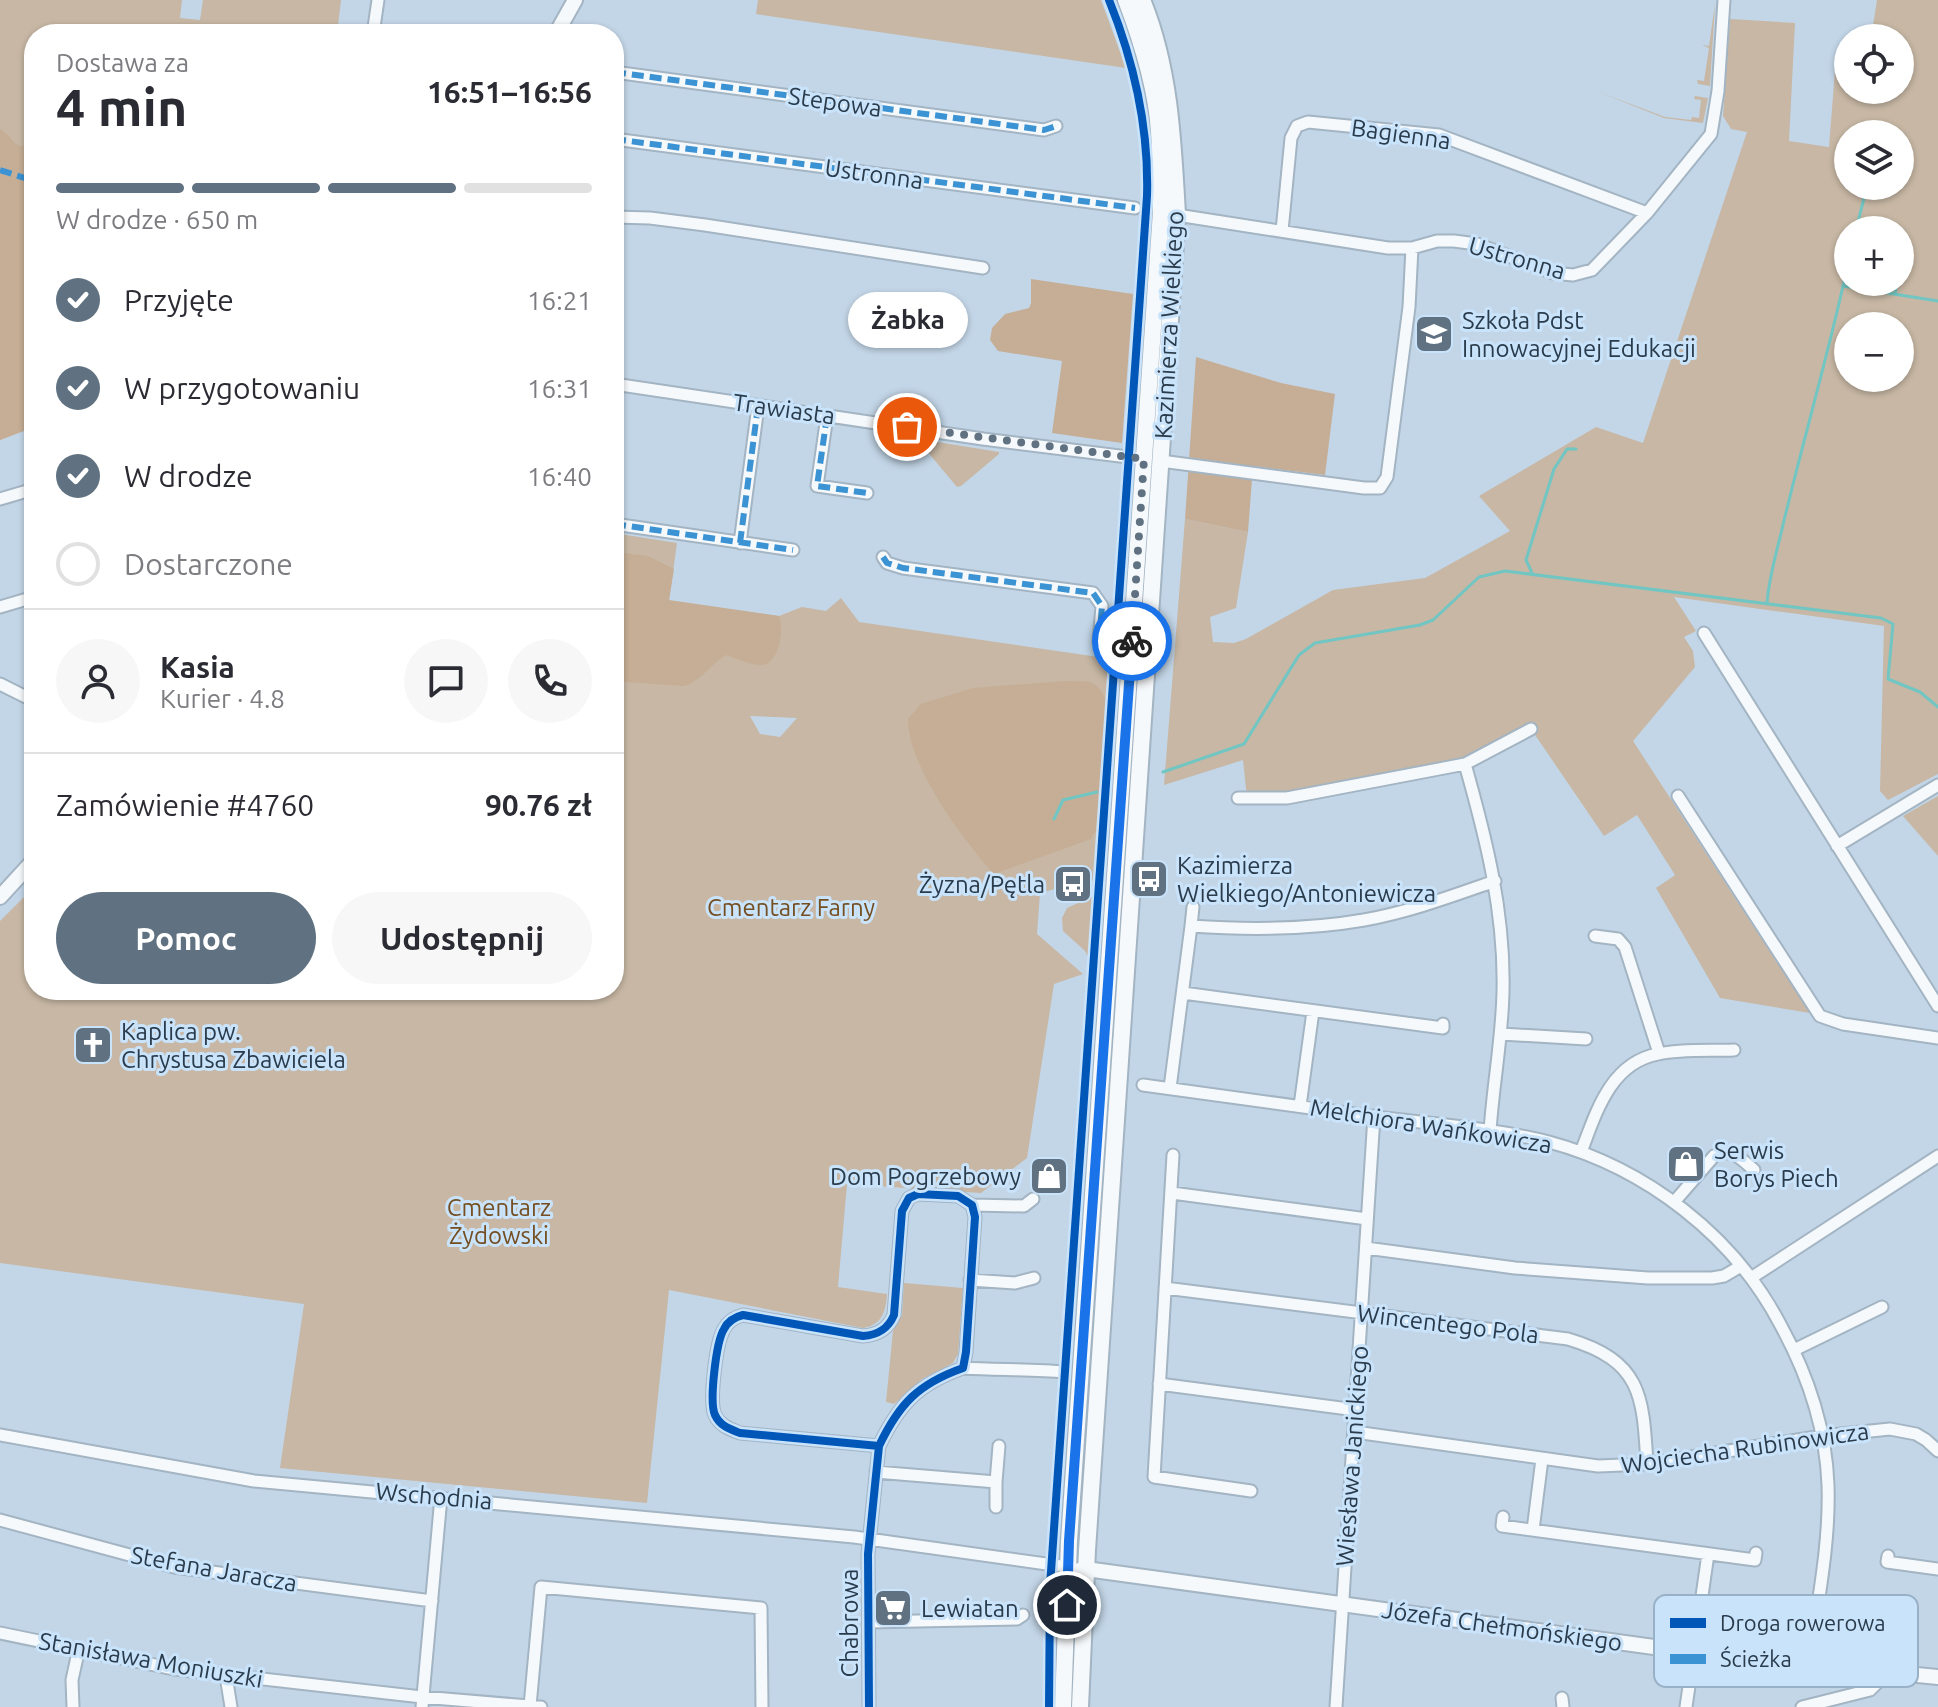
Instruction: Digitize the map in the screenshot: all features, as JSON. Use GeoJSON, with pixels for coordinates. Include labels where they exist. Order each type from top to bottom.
{"type":"FeatureCollection","features":[{"type":"Feature","properties":{"kind":"main road","name":"Kazimierza Wielkiego"},"geometry":{"type":"LineString","coordinates":[[1126,0],[1149,74],[1159,130],[1161,212],[1153,460]]}},
{"type":"Feature","properties":{"kind":"main road","name":"Kazimierza Wielkiego"},"geometry":{"type":"LineString","coordinates":[[1063,1707],[1076,1442],[1115,892],[1177,215],[1173,127],[1160,58],[1142,0]]}},
{"type":"Feature","properties":{"kind":"main road","name":"Kazimierza Wielkiego"},"geometry":{"type":"LineString","coordinates":[[1080,1707],[1094,1444],[1132,898],[1144,586]]}},
{"type":"Feature","properties":{"kind":"main road"},"geometry":{"type":"LineString","coordinates":[[1115,892],[1132,898]]}},
{"type":"Feature","properties":{"kind":"main road"},"geometry":{"type":"LineString","coordinates":[[1076,1442],[1094,1444]]}},
{"type":"Feature","properties":{"kind":"street"},"geometry":{"type":"LineString","coordinates":[[374,24],[378,0]]}},
{"type":"Feature","properties":{"kind":"street"},"geometry":{"type":"LineString","coordinates":[[562,24],[575,0]]}},
{"type":"Feature","properties":{"kind":"street","name":"Ustronna"},"geometry":{"type":"LineString","coordinates":[[1177,215],[1388,248],[1412,248],[1437,241],[1477,244],[1553,273],[1573,275],[1592,270],[1647,213],[1711,134],[1718,91],[1724,0]]}},
{"type":"Feature","properties":{"kind":"street","name":"Stepowa"},"geometry":{"type":"LineString","coordinates":[[624,73],[1044,130],[1056,126]]}},
{"type":"Feature","properties":{"kind":"street","name":"Bagienna"},"geometry":{"type":"LineString","coordinates":[[1282,231],[1291,138],[1297,126],[1308,122],[1439,135],[1647,213]]}},
{"type":"Feature","properties":{"kind":"street","name":"Ustronna"},"geometry":{"type":"LineString","coordinates":[[624,140],[1135,208]]}},
{"type":"Feature","properties":{"kind":"street"},"geometry":{"type":"LineString","coordinates":[[624,217],[758,232],[983,268]]}},
{"type":"Feature","properties":{"kind":"street","name":"Trawiasta"},"geometry":{"type":"LineString","coordinates":[[624,386],[827,416],[1380,488],[1387,477],[1409,307],[1412,248]]}},
{"type":"Feature","properties":{"kind":"street"},"geometry":{"type":"LineString","coordinates":[[740,543],[758,406]]}},
{"type":"Feature","properties":{"kind":"street"},"geometry":{"type":"LineString","coordinates":[[827,416],[817,486],[867,493]]}},
{"type":"Feature","properties":{"kind":"street"},"geometry":{"type":"LineString","coordinates":[[0,499],[24,492]]}},
{"type":"Feature","properties":{"kind":"street"},"geometry":{"type":"LineString","coordinates":[[624,526],[793,550]]}},
{"type":"Feature","properties":{"kind":"street"},"geometry":{"type":"LineString","coordinates":[[883,557],[887,563],[903,568],[1093,593],[1102,606],[1099,642]]}},
{"type":"Feature","properties":{"kind":"street"},"geometry":{"type":"LineString","coordinates":[[0,607],[24,600]]}},
{"type":"Feature","properties":{"kind":"street"},"geometry":{"type":"LineString","coordinates":[[1704,633],[1938,1006]]}},
{"type":"Feature","properties":{"kind":"street"},"geometry":{"type":"LineString","coordinates":[[0,684],[24,696]]}},
{"type":"Feature","properties":{"kind":"street"},"geometry":{"type":"LineString","coordinates":[[1238,798],[1287,798],[1465,764],[1531,729]]}},
{"type":"Feature","properties":{"kind":"street"},"geometry":{"type":"LineString","coordinates":[[1465,764],[1495,881],[1503,962],[1501,1034],[1490,1131]]}},
{"type":"Feature","properties":{"kind":"street"},"geometry":{"type":"LineString","coordinates":[[1837,846],[1938,785]]}},
{"type":"Feature","properties":{"kind":"street"},"geometry":{"type":"LineString","coordinates":[[1678,796],[1820,1016],[1843,1024],[1938,1038]]}},
{"type":"Feature","properties":{"kind":"street"},"geometry":{"type":"LineString","coordinates":[[0,897],[24,871]]}},
{"type":"Feature","properties":{"kind":"street"},"geometry":{"type":"LineString","coordinates":[[1191,926],[1273,929],[1365,920],[1432,904],[1495,881]]}},
{"type":"Feature","properties":{"kind":"street"},"geometry":{"type":"LineString","coordinates":[[1170,1088],[1193,907]]}},
{"type":"Feature","properties":{"kind":"street"},"geometry":{"type":"LineString","coordinates":[[1595,936],[1618,939],[1625,947],[1659,1053]]}},
{"type":"Feature","properties":{"kind":"street"},"geometry":{"type":"LineString","coordinates":[[1183,993],[1443,1028],[1443,1024]]}},
{"type":"Feature","properties":{"kind":"street"},"geometry":{"type":"LineString","coordinates":[[1300,1106],[1313,1011]]}},
{"type":"Feature","properties":{"kind":"street"},"geometry":{"type":"LineString","coordinates":[[1501,1034],[1586,1039]]}},
{"type":"Feature","properties":{"kind":"street"},"geometry":{"type":"LineString","coordinates":[[1581,1152],[1602,1099],[1612,1083],[1636,1063],[1659,1053],[1734,1050]]}},
{"type":"Feature","properties":{"kind":"street","name":"Melchiora Wańkowicza"},"geometry":{"type":"LineString","coordinates":[[1143,1085],[1490,1131],[1549,1142],[1581,1152],[1675,1201],[1727,1249],[1751,1278],[1774,1311],[1807,1382],[1822,1436],[1828,1482],[1829,1520],[1819,1595]]}},
{"type":"Feature","properties":{"kind":"street","name":"Wiesława Janickiego"},"geometry":{"type":"LineString","coordinates":[[1336,1707],[1374,1116]]}},
{"type":"Feature","properties":{"kind":"street"},"geometry":{"type":"LineString","coordinates":[[1675,1201],[1714,1156],[1722,1152],[1733,1153],[1754,1170]]}},
{"type":"Feature","properties":{"kind":"street"},"geometry":{"type":"LineString","coordinates":[[1173,1155],[1154,1477],[1251,1491]]}},
{"type":"Feature","properties":{"kind":"street"},"geometry":{"type":"LineString","coordinates":[[1751,1278],[1938,1156]]}},
{"type":"Feature","properties":{"kind":"street"},"geometry":{"type":"LineString","coordinates":[[1172,1193],[1367,1219]]}},
{"type":"Feature","properties":{"kind":"street"},"geometry":{"type":"LineString","coordinates":[[963,1368],[975,1217],[972,1205],[965,1199],[947,1194],[918,1194],[909,1198],[902,1211],[894,1315],[888,1326],[879,1333],[863,1336],[736,1316],[723,1329],[712,1399],[714,1412],[723,1426],[740,1433],[879,1446],[894,1415],[908,1399],[924,1386],[963,1368],[1065,1372]]}},
{"type":"Feature","properties":{"kind":"street"},"geometry":{"type":"LineString","coordinates":[[972,1205],[1024,1206],[1033,1199]]}},
{"type":"Feature","properties":{"kind":"street"},"geometry":{"type":"LineString","coordinates":[[1366,1248],[1530,1270],[1648,1278],[1712,1278],[1724,1276],[1741,1266]]}},
{"type":"Feature","properties":{"kind":"street"},"geometry":{"type":"LineString","coordinates":[[970,1280],[1015,1283],[1034,1278]]}},
{"type":"Feature","properties":{"kind":"street","name":"Wincentego Pola"},"geometry":{"type":"LineString","coordinates":[[1165,1288],[1568,1339],[1591,1346],[1621,1366],[1634,1384],[1642,1405],[1647,1464]]}},
{"type":"Feature","properties":{"kind":"street"},"geometry":{"type":"LineString","coordinates":[[1794,1350],[1882,1307]]}},
{"type":"Feature","properties":{"kind":"street"},"geometry":{"type":"LineString","coordinates":[[1159,1384],[1356,1410]]}},
{"type":"Feature","properties":{"kind":"street","name":"Wojciecha Rubinowicza"},"geometry":{"type":"LineString","coordinates":[[1355,1432],[1598,1466],[1647,1464],[1822,1436],[1890,1429],[1906,1431],[1926,1440],[1938,1451]]}},
{"type":"Feature","properties":{"kind":"street","name":"Wschodnia"},"geometry":{"type":"LineString","coordinates":[[0,1435],[254,1481],[870,1539]]}},
{"type":"Feature","properties":{"kind":"street","name":"Chabrowa"},"geometry":{"type":"LineString","coordinates":[[869,1707],[870,1539],[879,1446]]}},
{"type":"Feature","properties":{"kind":"street"},"geometry":{"type":"LineString","coordinates":[[996,1507],[999,1446]]}},
{"type":"Feature","properties":{"kind":"street"},"geometry":{"type":"LineString","coordinates":[[1533,1530],[1542,1459]]}},
{"type":"Feature","properties":{"kind":"street"},"geometry":{"type":"LineString","coordinates":[[876,1472],[996,1482]]}},
{"type":"Feature","properties":{"kind":"street"},"geometry":{"type":"LineString","coordinates":[[422,1702],[441,1497]]}},
{"type":"Feature","properties":{"kind":"street"},"geometry":{"type":"LineString","coordinates":[[1503,1517],[1502,1526],[1755,1560],[1756,1553]]}},
{"type":"Feature","properties":{"kind":"street","name":"Stefana Jaracza"},"geometry":{"type":"LineString","coordinates":[[0,1520],[174,1567],[432,1601]]}},
{"type":"Feature","properties":{"kind":"street","name":"Józefa Chełmońskiego"},"geometry":{"type":"LineString","coordinates":[[870,1539],[1068,1571],[1086,1569],[1654,1647]]}},
{"type":"Feature","properties":{"kind":"street"},"geometry":{"type":"LineString","coordinates":[[1702,1595],[1708,1554]]}},
{"type":"Feature","properties":{"kind":"street"},"geometry":{"type":"LineString","coordinates":[[1888,1556],[1887,1562],[1938,1569]]}},
{"type":"Feature","properties":{"kind":"street"},"geometry":{"type":"LineString","coordinates":[[530,1706],[541,1587],[761,1608],[762,1707]]}},
{"type":"Feature","properties":{"kind":"street"},"geometry":{"type":"LineString","coordinates":[[869,1622],[1017,1619],[1023,1615]]}},
{"type":"Feature","properties":{"kind":"street","name":"Stanisława Moniuszki"},"geometry":{"type":"LineString","coordinates":[[0,1633],[174,1669],[422,1702],[541,1707]]}},
{"type":"Feature","properties":{"kind":"street"},"geometry":{"type":"LineString","coordinates":[[73,1707],[72,1680],[79,1648]]}},
{"type":"Feature","properties":{"kind":"street","name":"Józefa Chełmońskiego"},"geometry":{"type":"LineString","coordinates":[[1918,1674],[1938,1677]]}},
{"type":"Feature","properties":{"kind":"street"},"geometry":{"type":"LineString","coordinates":[[226,1676],[231,1707]]}},
{"type":"Feature","properties":{"kind":"street"},"geometry":{"type":"LineString","coordinates":[[1802,1707],[1873,1687]]}},
{"type":"Feature","properties":{"kind":"street"},"geometry":{"type":"LineString","coordinates":[[1686,1706],[1693,1707]]}},
{"type":"Feature","properties":{"kind":"green space"},"geometry":{"type":"Polygon","coordinates":[[[0,0],[182,0],[180,18],[200,20],[203,0],[341,0],[338,24],[24,24],[24,431],[0,440],[0,0]]]}},
{"type":"Feature","properties":{"kind":"green space"},"geometry":{"type":"Polygon","coordinates":[[[758,0],[1101,0],[1126,68],[756,14],[758,0]]]}},
{"type":"Feature","properties":{"kind":"green space"},"geometry":{"type":"Polygon","coordinates":[[[1877,0],[1938,0],[1938,774],[1888,800],[1880,791],[1884,626],[1674,597],[1696,631],[1684,637],[1693,651],[1695,667],[1633,741],[1810,1013],[1720,998],[1656,888],[1675,875],[1637,815],[1604,836],[1531,729],[1465,764],[1287,798],[1247,798],[1243,760],[1164,785],[1185,519],[1248,532],[1236,608],[1210,617],[1213,642],[1234,643],[1333,590],[1425,578],[1510,531],[1479,496],[1596,427],[1643,443],[1747,132],[1731,129],[1723,116],[1730,19],[1795,23],[1789,141],[1829,147],[1834,83],[1834,104],[1914,104],[1914,24],[1873,24],[1877,0]]]}},
{"type":"Feature","properties":{"kind":"green space"},"geometry":{"type":"Polygon","coordinates":[[[1715,4],[1710,86],[1698,84],[1697,80],[1704,81],[1709,48],[1702,45],[1709,46],[1715,4]]]}},
{"type":"Feature","properties":{"kind":"green space"},"geometry":{"type":"Polygon","coordinates":[[[1596,91],[1665,117],[1691,120],[1692,117],[1699,118],[1701,100],[1694,99],[1695,96],[1708,98],[1703,123],[1664,118],[1596,91]]]}},
{"type":"Feature","properties":{"kind":"green space"},"geometry":{"type":"Polygon","coordinates":[[[925,440],[999,454],[957,487],[921,444],[925,440]]]}},
{"type":"Feature","properties":{"kind":"green space"},"geometry":{"type":"Polygon","coordinates":[[[624,535],[677,543],[669,601],[779,616],[802,607],[826,611],[841,598],[859,622],[1112,659],[1097,880],[1040,893],[1037,934],[1083,974],[1054,984],[1027,1158],[981,1193],[847,1184],[838,1287],[887,1294],[882,1316],[875,1324],[863,1328],[669,1290],[647,1503],[280,1468],[304,1304],[0,1263],[0,921],[24,897],[24,1000],[624,1000],[624,535]],[[750,716],[760,734],[780,737],[797,718],[750,716]]]}},
{"type":"Feature","properties":{"kind":"green space"},"geometry":{"type":"Polygon","coordinates":[[[1938,796],[1938,856],[1903,816],[1938,796]]]}},
{"type":"Feature","properties":{"kind":"green space"},"geometry":{"type":"Polygon","coordinates":[[[1096,895],[1091,962],[1085,951],[1063,931],[1062,918],[1067,908],[1096,895]]]}},
{"type":"Feature","properties":{"kind":"green space"},"geometry":{"type":"Polygon","coordinates":[[[904,1283],[963,1288],[958,1354],[953,1363],[922,1379],[894,1404],[886,1402],[893,1331],[902,1315],[904,1283]]]}},
{"type":"Feature","properties":{"kind":"shaded area"},"geometry":{"type":"Polygon","coordinates":[[[0,129],[17,145],[24,146],[24,431],[0,440],[0,129]]]}},
{"type":"Feature","properties":{"kind":"shaded area"},"geometry":{"type":"Polygon","coordinates":[[[1031,279],[1133,294],[1122,443],[1052,433],[1062,361],[998,351],[990,340],[992,328],[1005,314],[1029,308],[1031,279]]]}},
{"type":"Feature","properties":{"kind":"shaded area"},"geometry":{"type":"Polygon","coordinates":[[[1196,357],[1281,383],[1335,394],[1325,475],[1253,466],[1248,532],[1185,519],[1196,357]]]}},
{"type":"Feature","properties":{"kind":"shaded area"},"geometry":{"type":"Polygon","coordinates":[[[624,553],[648,556],[674,569],[669,600],[779,616],[781,636],[777,651],[769,663],[759,665],[726,655],[683,686],[624,682],[624,553]]]}},
{"type":"Feature","properties":{"kind":"shaded area"},"geometry":{"type":"Polygon","coordinates":[[[1065,681],[1094,684],[1106,700],[1096,830],[1091,839],[994,874],[967,842],[927,780],[910,738],[908,719],[921,704],[973,688],[1065,681]]]}},
{"type":"Feature","properties":{"kind":"waterway"},"geometry":{"type":"LineString","coordinates":[[1860,216],[1864,200]]}},
{"type":"Feature","properties":{"kind":"waterway"},"geometry":{"type":"LineString","coordinates":[[1767,603],[1843,286],[1938,301]]}},
{"type":"Feature","properties":{"kind":"waterway"},"geometry":{"type":"LineString","coordinates":[[1532,573],[1526,560],[1554,469],[1567,449],[1576,449]]}},
{"type":"Feature","properties":{"kind":"waterway"},"geometry":{"type":"LineString","coordinates":[[1163,772],[1244,744],[1299,655],[1315,643],[1420,625],[1433,620],[1479,577],[1505,571],[1881,618],[1893,624],[1888,679],[1920,692],[1938,707]]}},
{"type":"Feature","properties":{"kind":"waterway"},"geometry":{"type":"LineString","coordinates":[[1054,819],[1063,800],[1097,792]]}},
{"type":"Feature","properties":{"kind":"marked path"},"geometry":{"type":"LineString","coordinates":[[624,73],[1044,130],[1056,126]]}},
{"type":"Feature","properties":{"kind":"marked path"},"geometry":{"type":"LineString","coordinates":[[624,140],[1135,208]]}},
{"type":"Feature","properties":{"kind":"marked path"},"geometry":{"type":"LineString","coordinates":[[0,170],[24,178]]}},
{"type":"Feature","properties":{"kind":"marked path"},"geometry":{"type":"LineString","coordinates":[[740,543],[758,406]]}},
{"type":"Feature","properties":{"kind":"marked path"},"geometry":{"type":"LineString","coordinates":[[827,416],[817,486],[867,493]]}},
{"type":"Feature","properties":{"kind":"marked path"},"geometry":{"type":"LineString","coordinates":[[624,525],[793,550]]}},
{"type":"Feature","properties":{"kind":"marked path"},"geometry":{"type":"LineString","coordinates":[[883,557],[887,563],[903,568],[1093,593],[1102,606],[1099,642]]}},
{"type":"Feature","properties":{"kind":"cycle path"},"geometry":{"type":"LineString","coordinates":[[1049,1707],[1050,1586],[1147,196],[1145,146],[1138,96],[1126,47],[1109,0]]}},
{"type":"Feature","properties":{"kind":"cycle path"},"geometry":{"type":"LineString","coordinates":[[869,1707],[868,1554],[879,1446],[740,1433],[729,1428],[717,1419],[713,1408],[716,1358],[726,1326],[743,1315],[863,1336],[882,1330],[894,1315],[902,1211],[909,1198],[918,1194],[958,1196],[972,1205],[975,1217],[963,1368],[934,1381],[912,1397],[894,1418],[879,1446]]}},
{"type":"Feature","properties":{"kind":"way so far"},"geometry":{"type":"LineString","coordinates":[[907,427],[1144,459],[1132,641]]}},
{"type":"Feature","properties":{"kind":"place","name":"Szkoła Pdst Innowacyjnej Edukacji"},"geometry":{"type":"Point","coordinates":[1434,334]}},
{"type":"Feature","properties":{"kind":"place","name":"Żabka"},"geometry":{"type":"Point","coordinates":[907,427]}},
{"type":"Feature","properties":{"kind":"place","name":"Kazimierza Wielkiego/Antoniewicza"},"geometry":{"type":"Point","coordinates":[1149,879]}},
{"type":"Feature","properties":{"kind":"place","name":"Żyzna/Pętla"},"geometry":{"type":"Point","coordinates":[1073,884]}},
{"type":"Feature","properties":{"kind":"place","name":"Kaplica pw. Chrystusa Zbawiciela"},"geometry":{"type":"Point","coordinates":[93,1045]}},
{"type":"Feature","properties":{"kind":"place","name":"Serwis Borys Piech"},"geometry":{"type":"Point","coordinates":[1686,1164]}},
{"type":"Feature","properties":{"kind":"place","name":"Dom Pogrzebowy"},"geometry":{"type":"Point","coordinates":[1049,1176]}},
{"type":"Feature","properties":{"kind":"place","name":"Lewiatan"},"geometry":{"type":"Point","coordinates":[893,1608]}},
{"type":"Feature","properties":{"kind":"route"},"geometry":{"type":"LineString","coordinates":[[1067,1605],[1132,641]]}},
{"type":"Feature","properties":{"kind":"park label","name":"Cmentarz Farny"},"geometry":{"type":"Point","coordinates":[791,907]}},
{"type":"Feature","properties":{"kind":"park label","name":"Cmentarz Żydowski"},"geometry":{"type":"Point","coordinates":[499,1221]}}]}
